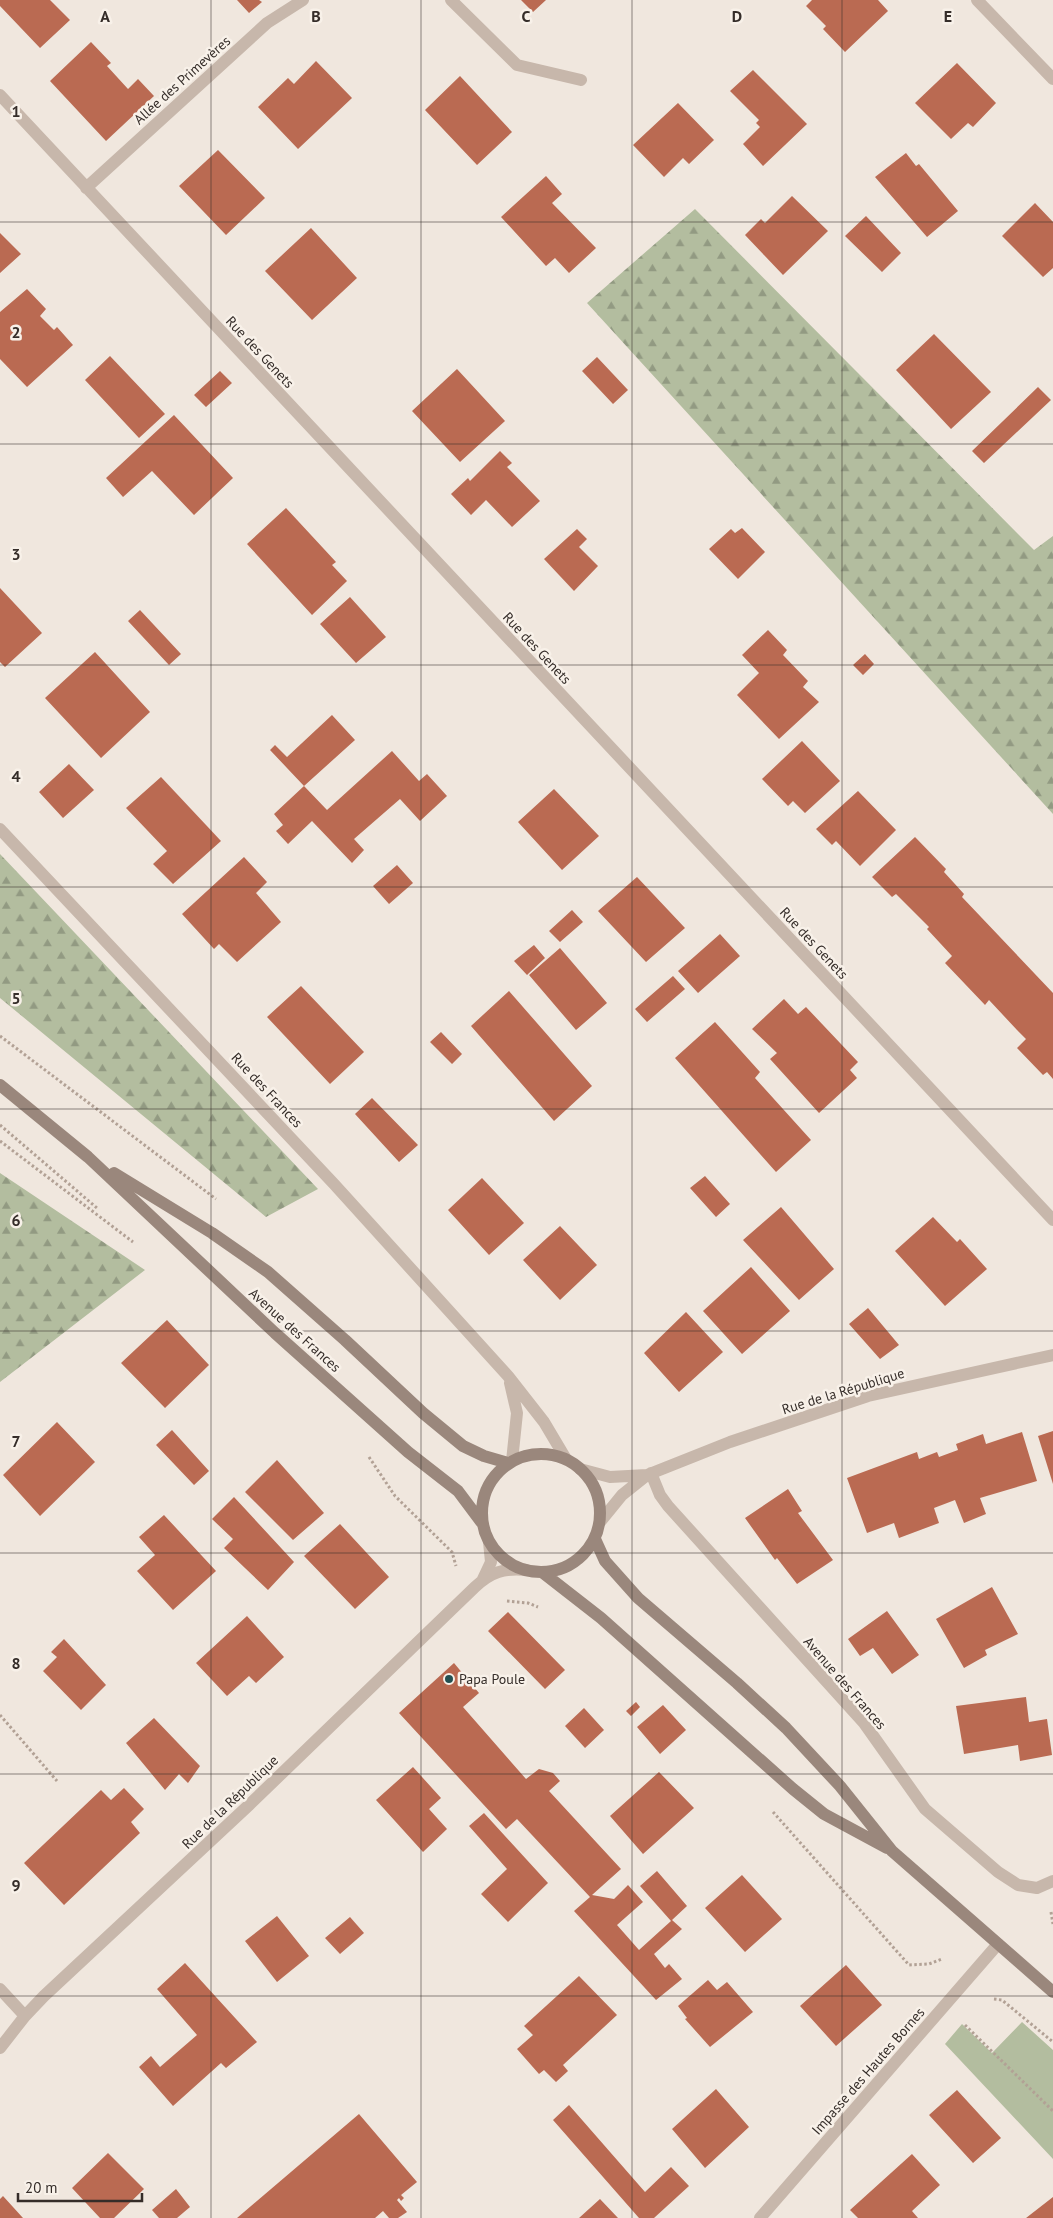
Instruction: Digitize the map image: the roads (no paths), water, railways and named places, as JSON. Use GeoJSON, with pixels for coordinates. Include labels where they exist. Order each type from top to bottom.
{"type":"FeatureCollection","features":[{"type":"Feature","properties":{"kind":"main road","name":"Avenue des Frances"},"geometry":{"type":"LineString","coordinates":[[0,1086],[88,1157],[275,1333],[408,1452],[458,1491],[482,1523]]}},
{"type":"Feature","properties":{"kind":"main road","name":"Avenue des Frances"},"geometry":{"type":"LineString","coordinates":[[88,1157],[212,1233],[268,1272],[346,1340],[423,1413],[463,1446],[484,1456],[510,1462]]}},
{"type":"Feature","properties":{"kind":"main road"},"geometry":{"type":"LineString","coordinates":[[541,1453],[558,1455],[566,1459],[574,1462],[596,1488],[600,1505],[600,1522],[595,1539],[586,1552],[573,1563],[559,1570],[542,1572],[526,1570],[510,1564],[497,1553],[489,1542],[482,1523],[481,1510],[489,1483],[498,1471],[524,1455],[541,1453]]}},
{"type":"Feature","properties":{"kind":"main road"},"geometry":{"type":"LineString","coordinates":[[595,1539],[605,1561],[632,1592],[786,1728],[840,1786],[892,1851],[1053,1992]]}},
{"type":"Feature","properties":{"kind":"main road"},"geometry":{"type":"LineString","coordinates":[[542,1572],[601,1618],[792,1789],[824,1814],[892,1851]]}},
{"type":"Feature","properties":{"kind":"street","name":"Allée des Primevères"},"geometry":{"type":"LineString","coordinates":[[86,188],[267,22],[303,0]]}},
{"type":"Feature","properties":{"kind":"street"},"geometry":{"type":"LineString","coordinates":[[451,0],[517,65],[581,80]]}},
{"type":"Feature","properties":{"kind":"street"},"geometry":{"type":"LineString","coordinates":[[977,0],[1053,79]]}},
{"type":"Feature","properties":{"kind":"street","name":"Rue des Genets"},"geometry":{"type":"LineString","coordinates":[[0,95],[1053,1220]]}},
{"type":"Feature","properties":{"kind":"street","name":"Rue des Frances"},"geometry":{"type":"LineString","coordinates":[[0,829],[334,1184],[508,1376],[544,1422],[566,1459]]}},
{"type":"Feature","properties":{"kind":"street","name":"Rue de la République"},"geometry":{"type":"LineString","coordinates":[[600,1522],[622,1495],[649,1474],[730,1442],[868,1396],[1053,1355]]}},
{"type":"Feature","properties":{"kind":"street","name":"Rue des Frances"},"geometry":{"type":"LineString","coordinates":[[508,1376],[518,1413],[510,1462]]}},
{"type":"Feature","properties":{"kind":"street","name":"Rue de la République"},"geometry":{"type":"LineString","coordinates":[[580,1469],[610,1476],[649,1474]]}},
{"type":"Feature","properties":{"kind":"street","name":"Avenue des Frances"},"geometry":{"type":"LineString","coordinates":[[649,1474],[668,1506],[864,1723],[925,1808],[998,1872],[1018,1885],[1037,1888],[1053,1881]]}},
{"type":"Feature","properties":{"kind":"street","name":"Rue de la République"},"geometry":{"type":"LineString","coordinates":[[483,1579],[491,1562],[489,1542]]}},
{"type":"Feature","properties":{"kind":"street","name":"Rue de la République"},"geometry":{"type":"LineString","coordinates":[[0,2048],[24,2016],[249,1805],[483,1579],[501,1570],[526,1570]]}},
{"type":"Feature","properties":{"kind":"street","name":"Impasse des Hautes Bornes"},"geometry":{"type":"LineString","coordinates":[[760,2218],[998,1944]]}},
{"type":"Feature","properties":{"kind":"street"},"geometry":{"type":"LineString","coordinates":[[0,1989],[24,2016]]}},
{"type":"Feature","properties":{"kind":"place","name":"Papa Poule"},"geometry":{"type":"Point","coordinates":[449,1679]}}]}
